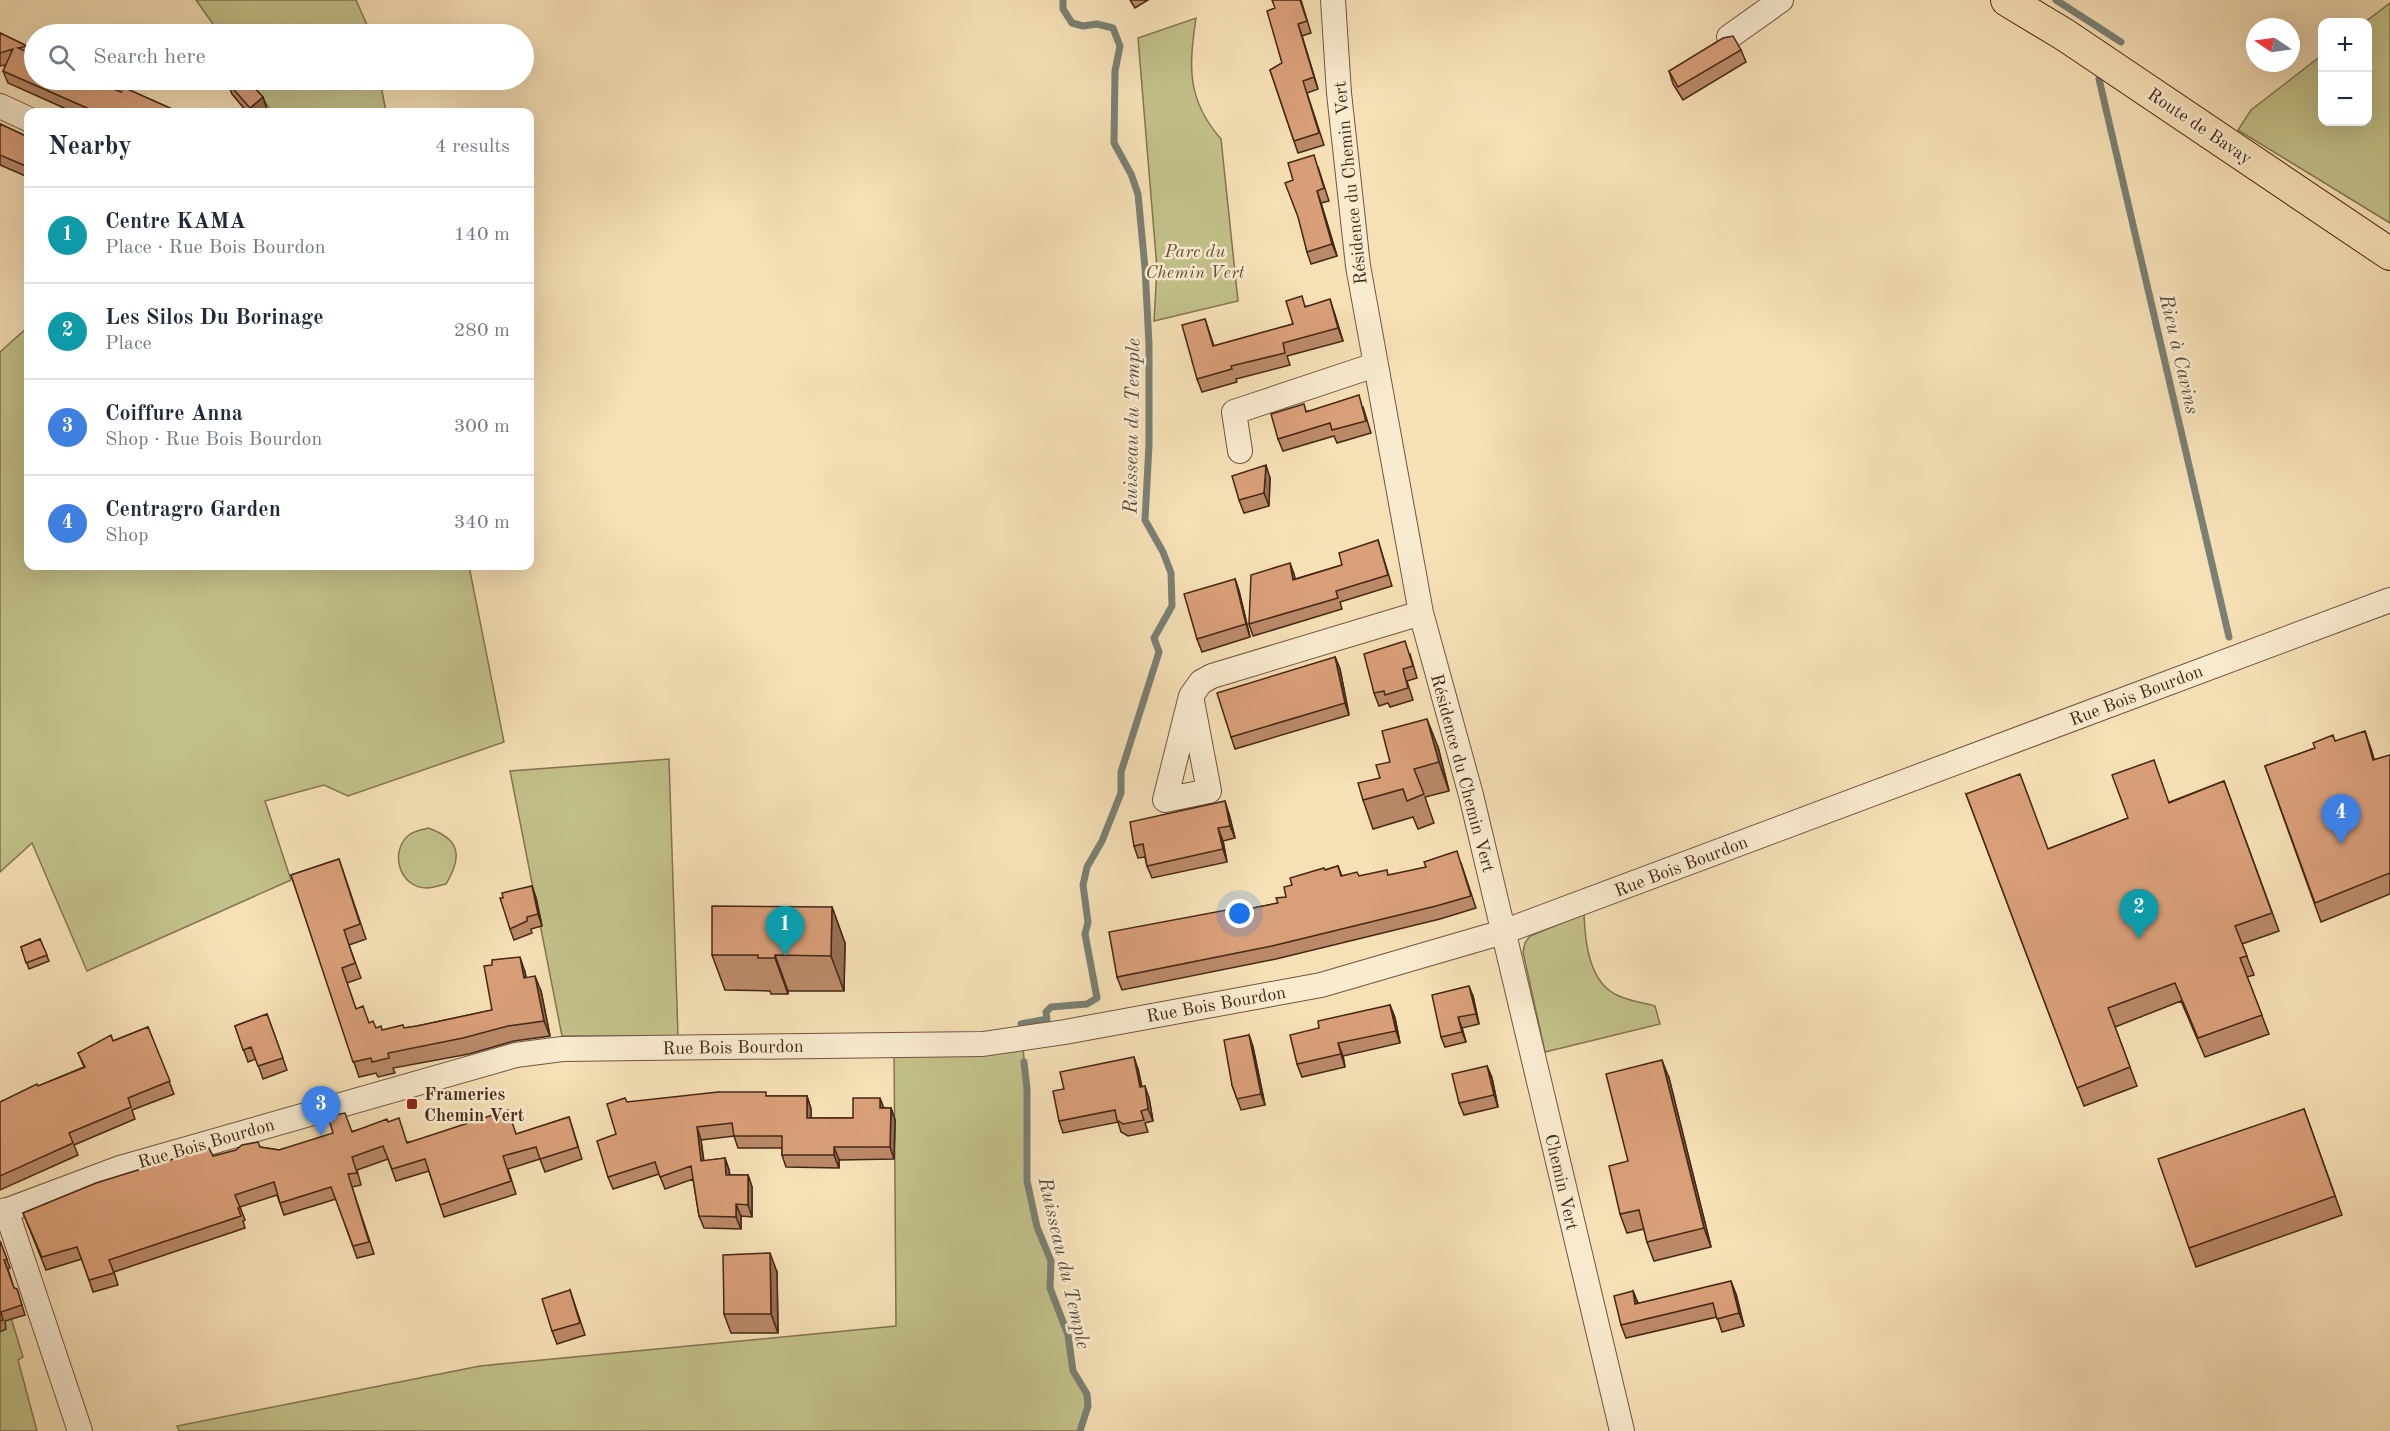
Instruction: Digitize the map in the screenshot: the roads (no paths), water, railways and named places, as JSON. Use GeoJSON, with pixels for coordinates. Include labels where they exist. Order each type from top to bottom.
{"type":"FeatureCollection","features":[{"type":"Feature","properties":{"kind":"main road","name":"Route de Bavay"},"geometry":{"type":"LineString","coordinates":[[2007,0],[2074,41],[2390,254]]}},
{"type":"Feature","properties":{"kind":"street","name":"Résidence du Chemin Vert"},"geometry":{"type":"LineString","coordinates":[[1333,0],[1339,93],[1358,266],[1375,365],[1421,613],[1471,795],[1503,932]]}},
{"type":"Feature","properties":{"kind":"street"},"geometry":{"type":"LineString","coordinates":[[1729,37],[1780,0]]}},
{"type":"Feature","properties":{"kind":"street"},"geometry":{"type":"LineString","coordinates":[[0,106],[24,117]]}},
{"type":"Feature","properties":{"kind":"street"},"geometry":{"type":"LineString","coordinates":[[1240,451],[1234,412],[1375,365]]}},
{"type":"Feature","properties":{"kind":"street","name":"Rue Bois Bourdon"},"geometry":{"type":"LineString","coordinates":[[3,1212],[149,1159],[516,1055],[562,1049],[982,1044],[1065,1032],[1321,985],[1503,932],[2390,600]]}},
{"type":"Feature","properties":{"kind":"street"},"geometry":{"type":"LineString","coordinates":[[1191,696],[1201,682],[1212,676],[1421,613]]}},
{"type":"Feature","properties":{"kind":"street","name":"Chemin Vert"},"geometry":{"type":"LineString","coordinates":[[1503,932],[1622,1431]]}},
{"type":"Feature","properties":{"kind":"street"},"geometry":{"type":"LineString","coordinates":[[3,1212],[80,1431]]}},
{"type":"Feature","properties":{"kind":"waterway","name":"Ruisseau du Temple"},"geometry":{"type":"LineString","coordinates":[[1021,1024],[1047,1019],[1046,1012],[1051,1007],[1087,1004],[1097,998],[1085,934],[1088,922],[1083,885],[1087,867],[1102,841],[1121,793],[1121,772],[1159,652],[1154,638],[1172,606],[1171,573],[1163,552],[1145,520],[1149,445],[1149,344],[1145,268],[1138,194],[1131,174],[1114,143],[1115,71],[1120,46],[1113,28],[1097,24],[1083,26],[1072,23],[1063,9],[1063,0]]}},
{"type":"Feature","properties":{"kind":"waterway"},"geometry":{"type":"LineString","coordinates":[[2056,0],[2121,42]]}},
{"type":"Feature","properties":{"kind":"waterway","name":"Rieu à Cavins"},"geometry":{"type":"LineString","coordinates":[[2099,79],[2229,637]]}},
{"type":"Feature","properties":{"kind":"waterway","name":"Ruisseau du Temple"},"geometry":{"type":"LineString","coordinates":[[1024,1062],[1027,1089],[1027,1181],[1037,1227],[1051,1261],[1050,1288],[1068,1335],[1073,1371],[1087,1394],[1088,1406],[1080,1431]]}},
{"type":"Feature","properties":{"kind":"place","name":"Centragro Garden"},"geometry":{"type":"Point","coordinates":[2341,844]}},
{"type":"Feature","properties":{"kind":"place","name":"Les Silos Du Borinage"},"geometry":{"type":"Point","coordinates":[2139,939]}},
{"type":"Feature","properties":{"kind":"place","name":"Centre KAMA"},"geometry":{"type":"Point","coordinates":[785,956]}},
{"type":"Feature","properties":{"kind":"place","name":"Frameries Chemin Vert"},"geometry":{"type":"Point","coordinates":[412,1104]}},
{"type":"Feature","properties":{"kind":"place","name":"Coiffure Anna"},"geometry":{"type":"Point","coordinates":[321,1136]}},
{"type":"Feature","properties":{"kind":"park label","name":"Parc du Chemin Vert"},"geometry":{"type":"Point","coordinates":[1195,261]}}]}
